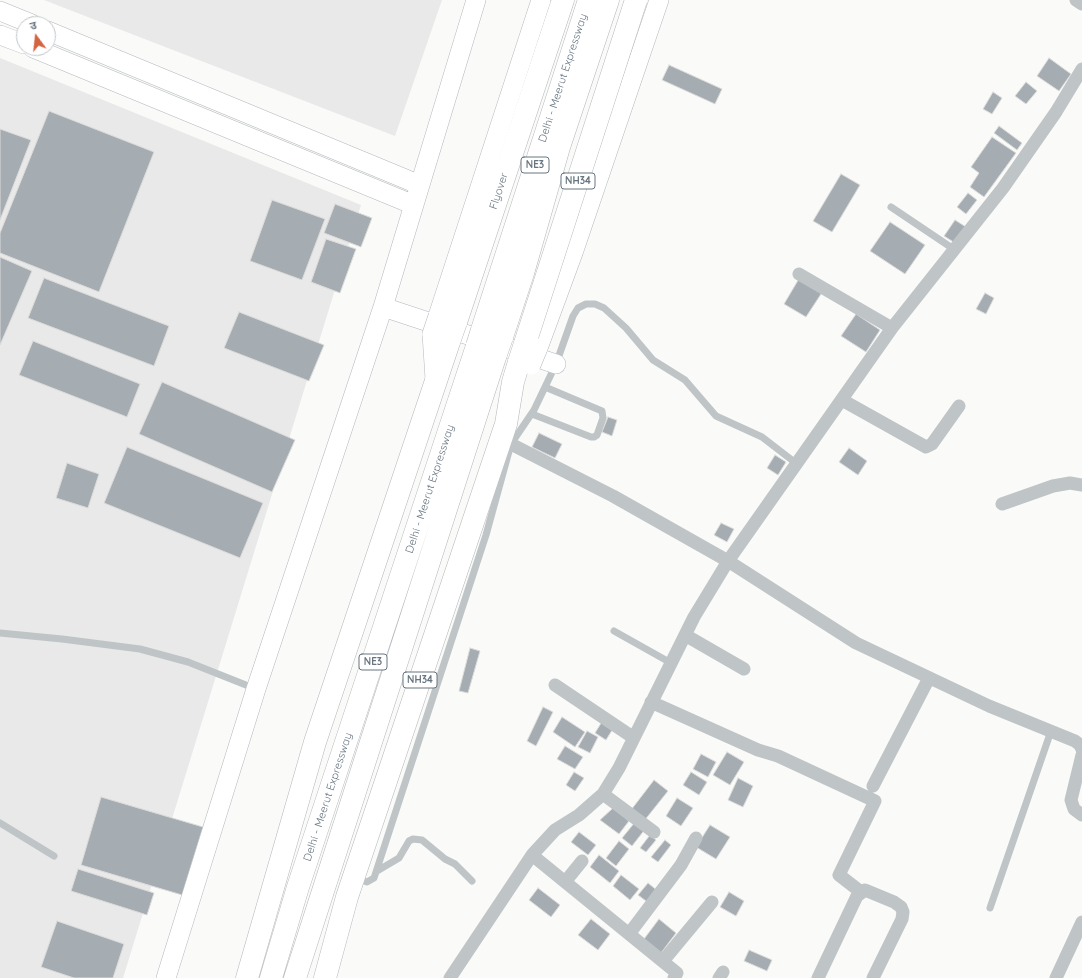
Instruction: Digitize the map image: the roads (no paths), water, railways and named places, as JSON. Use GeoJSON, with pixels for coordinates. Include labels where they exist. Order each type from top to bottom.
{"type":"FeatureCollection","features":[{"type":"Feature","properties":{"kind":"highway","name":"Flyover"},"geometry":{"type":"LineString","coordinates":[[247,978],[316,742],[435,383],[441,336],[563,0]]}},
{"type":"Feature","properties":{"kind":"highway","name":"Delhi - Meerut Expressway"},"geometry":{"type":"LineString","coordinates":[[295,978],[489,342],[589,0]]}},
{"type":"Feature","properties":{"kind":"highway","name":"Delhi - Meerut Expressway"},"geometry":{"type":"LineString","coordinates":[[271,978],[298,887],[489,342],[523,273],[559,147],[608,0]]}},
{"type":"Feature","properties":{"kind":"highway","name":"NH34"},"geometry":{"type":"LineString","coordinates":[[325,978],[354,878],[506,441],[506,424],[636,0]]}},
{"type":"Feature","properties":{"kind":"main road"},"geometry":{"type":"LineString","coordinates":[[166,978],[256,689],[383,307],[476,0]]}},
{"type":"Feature","properties":{"kind":"main road"},"geometry":{"type":"LineString","coordinates":[[441,336],[438,316],[541,0]]}},
{"type":"Feature","properties":{"kind":"main road"},"geometry":{"type":"LineString","coordinates":[[525,364],[576,246],[659,0]]}},
{"type":"Feature","properties":{"kind":"main road"},"geometry":{"type":"LineString","coordinates":[[0,11],[16,18]]}},
{"type":"Feature","properties":{"kind":"main road"},"geometry":{"type":"LineString","coordinates":[[0,34],[16,41]]}},
{"type":"Feature","properties":{"kind":"main road"},"geometry":{"type":"LineString","coordinates":[[56,34],[420,185]]}},
{"type":"Feature","properties":{"kind":"main road"},"geometry":{"type":"LineString","coordinates":[[52,56],[414,205]]}},
{"type":"Feature","properties":{"kind":"main road"},"geometry":{"type":"LineString","coordinates":[[383,307],[556,364]]}},
{"type":"Feature","properties":{"kind":"street"},"geometry":{"type":"LineString","coordinates":[[1076,0],[1082,4]]}},
{"type":"Feature","properties":{"kind":"street"},"geometry":{"type":"LineString","coordinates":[[450,978],[532,855],[555,830],[579,814],[603,794],[619,768],[670,663],[728,560],[892,328],[1003,188],[1056,112],[1082,69]]}},
{"type":"Feature","properties":{"kind":"street"},"geometry":{"type":"LineString","coordinates":[[799,274],[892,328]]}},
{"type":"Feature","properties":{"kind":"street"},"geometry":{"type":"LineString","coordinates":[[842,400],[926,447],[932,444],[959,406]]}},
{"type":"Feature","properties":{"kind":"street"},"geometry":{"type":"LineString","coordinates":[[506,441],[613,496],[728,560],[856,643],[989,706],[1076,741],[1082,749]]}},
{"type":"Feature","properties":{"kind":"street"},"geometry":{"type":"LineString","coordinates":[[1002,504],[1053,486],[1070,483],[1082,485]]}},
{"type":"Feature","properties":{"kind":"street"},"geometry":{"type":"LineString","coordinates":[[685,635],[744,669]]}},
{"type":"Feature","properties":{"kind":"street"},"geometry":{"type":"LineString","coordinates":[[873,786],[929,678]]}},
{"type":"Feature","properties":{"kind":"street"},"geometry":{"type":"LineString","coordinates":[[555,685],[634,738]]}},
{"type":"Feature","properties":{"kind":"street"},"geometry":{"type":"LineString","coordinates":[[651,702],[758,750],[778,756],[875,801],[839,875],[861,892],[870,891],[894,902],[901,907],[903,912],[902,918],[874,978]]}},
{"type":"Feature","properties":{"kind":"street"},"geometry":{"type":"LineString","coordinates":[[1082,755],[1071,800],[1074,809],[1082,815]]}},
{"type":"Feature","properties":{"kind":"street"},"geometry":{"type":"LineString","coordinates":[[603,794],[654,832]]}},
{"type":"Feature","properties":{"kind":"street"},"geometry":{"type":"LineString","coordinates":[[629,934],[681,865],[696,838]]}},
{"type":"Feature","properties":{"kind":"street"},"geometry":{"type":"LineString","coordinates":[[532,855],[663,961],[678,976]]}},
{"type":"Feature","properties":{"kind":"street"},"geometry":{"type":"LineString","coordinates":[[565,882],[582,861]]}},
{"type":"Feature","properties":{"kind":"street"},"geometry":{"type":"LineString","coordinates":[[818,978],[861,892]]}},
{"type":"Feature","properties":{"kind":"street"},"geometry":{"type":"LineString","coordinates":[[663,961],[712,902]]}},
{"type":"Feature","properties":{"kind":"street"},"geometry":{"type":"LineString","coordinates":[[1056,978],[1082,922]]}},
{"type":"Feature","properties":{"kind":"lane"},"geometry":{"type":"LineString","coordinates":[[891,207],[955,250]]}},
{"type":"Feature","properties":{"kind":"lane"},"geometry":{"type":"LineString","coordinates":[[354,878],[367,882],[371,881],[376,871],[486,535],[506,441],[532,414],[556,364],[573,316],[578,308],[586,304],[596,304],[604,308],[626,328],[653,360],[685,380],[716,416],[762,437],[797,464]]}},
{"type":"Feature","properties":{"kind":"lane"},"geometry":{"type":"LineString","coordinates":[[532,414],[591,437],[597,435],[603,418],[602,411],[545,387]]}},
{"type":"Feature","properties":{"kind":"lane"},"geometry":{"type":"LineString","coordinates":[[614,631],[670,663]]}},
{"type":"Feature","properties":{"kind":"lane"},"geometry":{"type":"LineString","coordinates":[[0,633],[86,641],[140,649],[188,662],[256,689]]}},
{"type":"Feature","properties":{"kind":"lane"},"geometry":{"type":"LineString","coordinates":[[990,908],[1051,731]]}},
{"type":"Feature","properties":{"kind":"lane"},"geometry":{"type":"LineString","coordinates":[[0,823],[54,856]]}},
{"type":"Feature","properties":{"kind":"lane"},"geometry":{"type":"LineString","coordinates":[[376,871],[399,858],[409,841],[413,839],[422,840],[434,851],[455,864],[472,881]]}}]}
